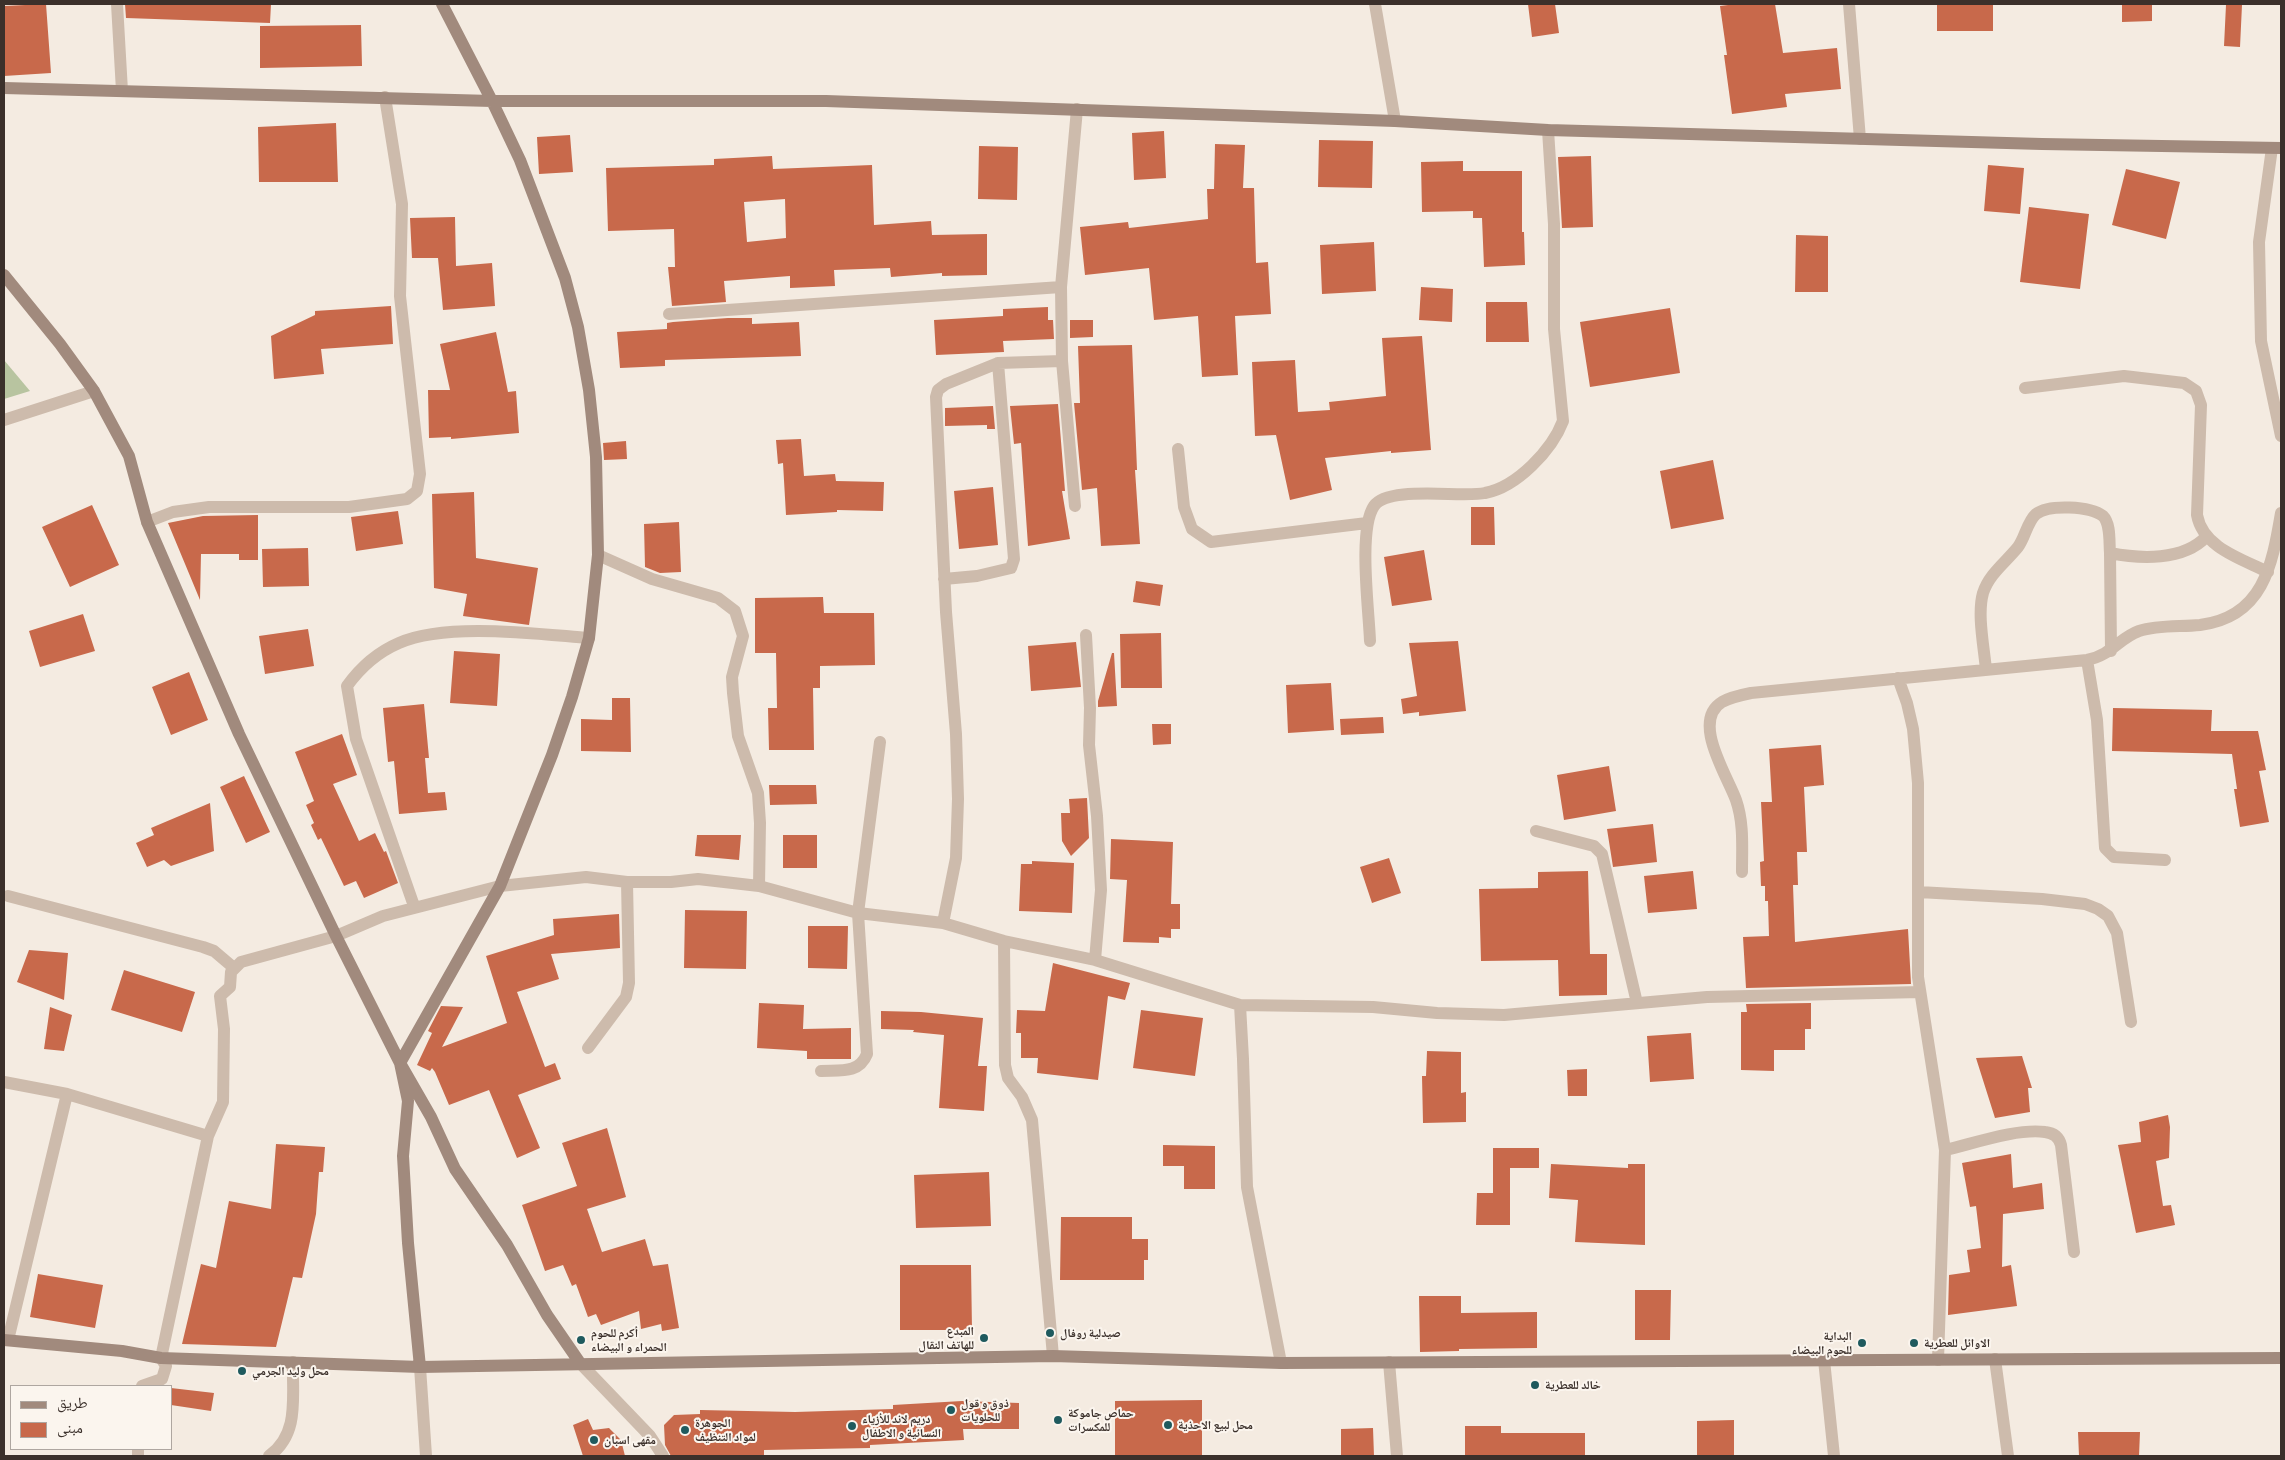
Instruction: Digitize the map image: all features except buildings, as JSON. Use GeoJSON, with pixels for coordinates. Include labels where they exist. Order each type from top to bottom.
{"type":"FeatureCollection","features":[{"type":"Feature","properties":{"kind":"street"},"geometry":{"type":"LineString","coordinates":[[117,4],[122,91]]}},
{"type":"Feature","properties":{"kind":"street"},"geometry":{"type":"LineString","coordinates":[[426,1456],[402,1156],[408,1101],[400,1063],[500,886],[552,755],[572,697],[589,638],[598,555],[596,457],[585,359],[578,327],[556,250],[520,160],[442,4]]}},
{"type":"Feature","properties":{"kind":"street"},"geometry":{"type":"LineString","coordinates":[[1375,4],[1395,121]]}},
{"type":"Feature","properties":{"kind":"street"},"geometry":{"type":"LineString","coordinates":[[1850,4],[1860,139]]}},
{"type":"Feature","properties":{"kind":"street"},"geometry":{"type":"LineString","coordinates":[[4,88],[492,101],[826,102],[1395,121],[1548,130],[2276,148],[2259,242],[2261,341],[2281,436]]}},
{"type":"Feature","properties":{"kind":"street"},"geometry":{"type":"LineString","coordinates":[[146,522],[173,512],[209,507],[349,507],[407,500],[418,491],[420,474],[400,296],[402,204],[385,97]]}},
{"type":"Feature","properties":{"kind":"street"},"geometry":{"type":"LineString","coordinates":[[1075,506],[1062,361],[1061,287],[1077,110]]}},
{"type":"Feature","properties":{"kind":"street"},"geometry":{"type":"LineString","coordinates":[[1370,641],[1366,559],[1367,524],[1374,505],[1384,499],[1419,493],[1483,494],[1495,490],[1509,483],[1549,448],[1558,434],[1563,421],[1554,329],[1554,224],[1548,130]]}},
{"type":"Feature","properties":{"kind":"street"},"geometry":{"type":"LineString","coordinates":[[4,275],[60,344],[94,391],[129,456],[146,522],[239,734],[336,936],[400,1063],[431,1117],[454,1169],[506,1245],[547,1315],[580,1362],[650,1436],[663,1456]]}},
{"type":"Feature","properties":{"kind":"street"},"geometry":{"type":"LineString","coordinates":[[669,314],[1061,287]]}},
{"type":"Feature","properties":{"kind":"street"},"geometry":{"type":"LineString","coordinates":[[943,923],[956,858],[958,827],[956,734],[944,579],[936,397],[938,390],[946,384],[998,364],[1062,361]]}},
{"type":"Feature","properties":{"kind":"street"},"geometry":{"type":"LineString","coordinates":[[944,579],[977,576],[1011,568],[1014,559],[998,364]]}},
{"type":"Feature","properties":{"kind":"street"},"geometry":{"type":"LineString","coordinates":[[2024,388],[2124,376],[2184,383],[2192,388],[2201,405],[2197,516],[2202,532],[2206,537],[2227,551],[2268,572]]}},
{"type":"Feature","properties":{"kind":"street"},"geometry":{"type":"LineString","coordinates":[[4,420],[94,391]]}},
{"type":"Feature","properties":{"kind":"street"},"geometry":{"type":"LineString","coordinates":[[1178,449],[1184,508],[1192,529],[1211,542],[1367,524]]}},
{"type":"Feature","properties":{"kind":"street"},"geometry":{"type":"LineString","coordinates":[[1986,670],[1981,607],[1983,594],[1993,574],[2018,548],[2035,515],[2045,510],[2085,508],[2103,516],[2108,527],[2110,553],[2111,651]]}},
{"type":"Feature","properties":{"kind":"street"},"geometry":{"type":"LineString","coordinates":[[1742,872],[1743,839],[1738,810],[1716,754],[1709,728],[1709,721],[1715,708],[1734,697],[1751,693],[2086,660],[2104,655],[2139,631],[2216,623],[2230,617],[2250,601],[2258,591],[2268,572],[2278,543],[2281,513]]}},
{"type":"Feature","properties":{"kind":"street"},"geometry":{"type":"LineString","coordinates":[[2110,553],[2145,556],[2178,553],[2198,546],[2206,537]]}},
{"type":"Feature","properties":{"kind":"street"},"geometry":{"type":"LineString","coordinates":[[598,555],[652,580],[718,598],[735,612],[742,636],[740,652],[732,676],[732,693],[738,736],[758,793],[760,823],[759,886]]}},
{"type":"Feature","properties":{"kind":"street"},"geometry":{"type":"LineString","coordinates":[[414,906],[356,740],[347,686],[360,668],[375,657],[398,643],[413,638],[443,633],[496,632],[589,638]]}},
{"type":"Feature","properties":{"kind":"street"},"geometry":{"type":"LineString","coordinates":[[1086,635],[1090,708],[1089,745],[1097,808],[1101,890],[1095,960]]}},
{"type":"Feature","properties":{"kind":"street"},"geometry":{"type":"LineString","coordinates":[[2086,660],[2099,736],[2105,848],[2114,857],[2165,860]]}},
{"type":"Feature","properties":{"kind":"street"},"geometry":{"type":"LineString","coordinates":[[1898,678],[1907,703],[1913,729],[1918,783],[1919,892],[1917,944],[1920,992],[1945,1150],[1938,1360]]}},
{"type":"Feature","properties":{"kind":"street"},"geometry":{"type":"LineString","coordinates":[[821,1071],[854,1069],[864,1061],[867,1054],[858,913],[880,742]]}},
{"type":"Feature","properties":{"kind":"street"},"geometry":{"type":"LineString","coordinates":[[1536,831],[1594,846],[1602,854],[1638,1003]]}},
{"type":"Feature","properties":{"kind":"street"},"geometry":{"type":"LineString","coordinates":[[145,1385],[162,1379],[166,1366],[161,1358],[208,1136],[223,1102],[224,1029],[220,996],[230,987],[230,976],[234,968],[254,957],[336,936],[382,916],[414,906],[500,886],[586,877],[627,882],[671,882],[698,879],[759,886],[858,913],[943,923],[1004,941],[1095,960],[1240,1005],[1373,1007],[1437,1013],[1504,1015],[1707,997],[1920,992]]}},
{"type":"Feature","properties":{"kind":"street"},"geometry":{"type":"LineString","coordinates":[[588,1048],[618,1009],[628,990],[627,882]]}},
{"type":"Feature","properties":{"kind":"street"},"geometry":{"type":"LineString","coordinates":[[1919,892],[2042,899],[2085,904],[2098,909],[2108,916],[2117,933],[2132,1022]]}},
{"type":"Feature","properties":{"kind":"street"},"geometry":{"type":"LineString","coordinates":[[8,896],[203,947],[214,951],[234,968]]}},
{"type":"Feature","properties":{"kind":"street"},"geometry":{"type":"LineString","coordinates":[[1004,941],[1005,1065],[1008,1078],[1022,1098],[1032,1120],[1053,1356]]}},
{"type":"Feature","properties":{"kind":"street"},"geometry":{"type":"LineString","coordinates":[[1240,1005],[1247,1187],[1281,1362]]}},
{"type":"Feature","properties":{"kind":"street"},"geometry":{"type":"LineString","coordinates":[[4,1082],[67,1094],[208,1136]]}},
{"type":"Feature","properties":{"kind":"street"},"geometry":{"type":"LineString","coordinates":[[67,1094],[6,1340],[122,1351],[161,1358],[420,1367],[580,1362],[1053,1356],[1281,1362],[2281,1358]]}},
{"type":"Feature","properties":{"kind":"street"},"geometry":{"type":"LineString","coordinates":[[1945,1150],[2021,1133],[2045,1132],[2054,1134],[2059,1138],[2061,1146],[2074,1252]]}},
{"type":"Feature","properties":{"kind":"street"},"geometry":{"type":"LineString","coordinates":[[1994,1359],[2008,1456]]}},
{"type":"Feature","properties":{"kind":"street"},"geometry":{"type":"LineString","coordinates":[[1824,1360],[1834,1456]]}},
{"type":"Feature","properties":{"kind":"street"},"geometry":{"type":"LineString","coordinates":[[269,1456],[281,1446],[291,1429],[293,1362]]}},
{"type":"Feature","properties":{"kind":"street"},"geometry":{"type":"LineString","coordinates":[[1389,1362],[1397,1456]]}},
{"type":"Feature","properties":{"kind":"green space"},"geometry":{"type":"Polygon","coordinates":[[[4,360],[30,391],[4,399],[4,360]]]}},
{"type":"Feature","properties":{"kind":"place","name":"صيدلية روفال"},"geometry":{"type":"Point","coordinates":[1050,1333]}},
{"type":"Feature","properties":{"kind":"place","name":"المبدع للهاتف النقال"},"geometry":{"type":"Point","coordinates":[984,1338]}},
{"type":"Feature","properties":{"kind":"place","name":"أكرم للحوم الحمراء و البيضاء"},"geometry":{"type":"Point","coordinates":[581,1340]}},
{"type":"Feature","properties":{"kind":"place","name":"البداية للحوم البيضاء"},"geometry":{"type":"Point","coordinates":[1862,1343]}},
{"type":"Feature","properties":{"kind":"place","name":"الاوائل للعطرية"},"geometry":{"type":"Point","coordinates":[1914,1343]}},
{"type":"Feature","properties":{"kind":"place","name":"محل وليد الجرمي"},"geometry":{"type":"Point","coordinates":[242,1371]}},
{"type":"Feature","properties":{"kind":"place","name":"خالد للعطرية"},"geometry":{"type":"Point","coordinates":[1535,1385]}},
{"type":"Feature","properties":{"kind":"place","name":"ذوق و قول للحلويات"},"geometry":{"type":"Point","coordinates":[951,1410]}},
{"type":"Feature","properties":{"kind":"place","name":"حماص جاموكة للمكسرات"},"geometry":{"type":"Point","coordinates":[1058,1420]}},
{"type":"Feature","properties":{"kind":"place","name":"محل لبيع الاحذية"},"geometry":{"type":"Point","coordinates":[1168,1425]}},
{"type":"Feature","properties":{"kind":"place","name":"دريم لاند للأزياء النسائية و الاطفال"},"geometry":{"type":"Point","coordinates":[852,1426]}},
{"type":"Feature","properties":{"kind":"place","name":"الجوهرة لمواد التنظيف"},"geometry":{"type":"Point","coordinates":[685,1430]}},
{"type":"Feature","properties":{"kind":"place","name":"مقهى اسبان"},"geometry":{"type":"Point","coordinates":[594,1440]}}]}
